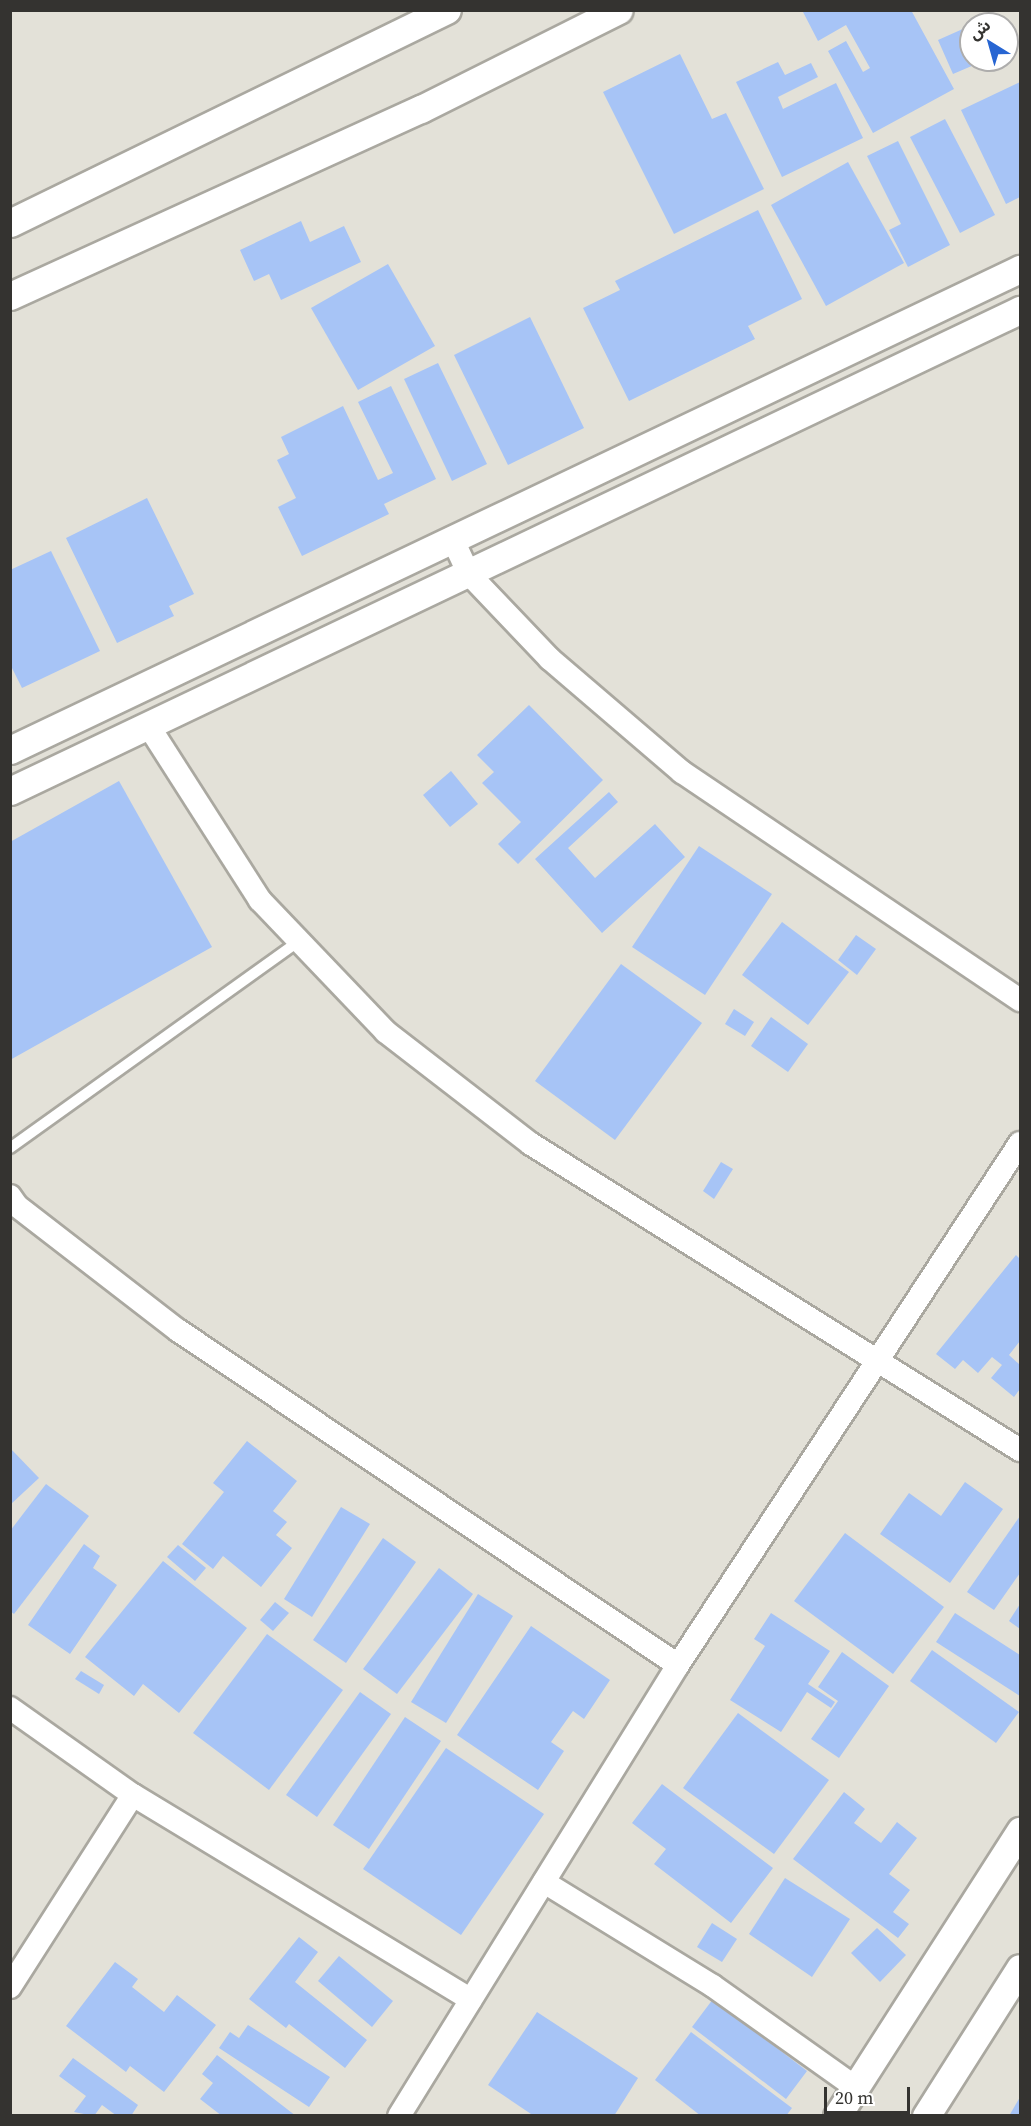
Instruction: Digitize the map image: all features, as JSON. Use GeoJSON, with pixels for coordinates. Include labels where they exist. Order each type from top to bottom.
{"type":"FeatureCollection","features":[{"type":"Feature","properties":{"kind":"street"},"geometry":{"type":"LineString","coordinates":[[10,223],[447,10]]}},
{"type":"Feature","properties":{"kind":"street"},"geometry":{"type":"LineString","coordinates":[[10,296],[422,109],[619,10]]}},
{"type":"Feature","properties":{"kind":"street"},"geometry":{"type":"LineString","coordinates":[[10,750],[1020,269]]}},
{"type":"Feature","properties":{"kind":"street"},"geometry":{"type":"LineString","coordinates":[[10,791],[1020,310]]}},
{"type":"Feature","properties":{"kind":"street"},"geometry":{"type":"LineString","coordinates":[[452,538],[468,573],[550,659],[682,772],[1020,1000]]}},
{"type":"Feature","properties":{"kind":"street"},"geometry":{"type":"LineString","coordinates":[[148,725],[260,900],[386,1032],[531,1144],[1020,1450]]}},
{"type":"Feature","properties":{"kind":"street"},"geometry":{"type":"LineString","coordinates":[[399,2115],[678,1665],[1020,1143]]}},
{"type":"Feature","properties":{"kind":"street"},"geometry":{"type":"LineString","coordinates":[[13,1204],[178,1331],[678,1665]]}},
{"type":"Feature","properties":{"kind":"street"},"geometry":{"type":"LineString","coordinates":[[10,1708],[133,1795],[471,2000]]}},
{"type":"Feature","properties":{"kind":"street"},"geometry":{"type":"LineString","coordinates":[[10,1988],[133,1795]]}},
{"type":"Feature","properties":{"kind":"street"},"geometry":{"type":"LineString","coordinates":[[837,2115],[1020,1831]]}},
{"type":"Feature","properties":{"kind":"street"},"geometry":{"type":"LineString","coordinates":[[544,1882],[713,1986],[855,2087]]}},
{"type":"Feature","properties":{"kind":"street"},"geometry":{"type":"LineString","coordinates":[[926,2115],[1020,1968]]}},
{"type":"Feature","properties":{"kind":"lane"},"geometry":{"type":"LineString","coordinates":[[10,1148],[299,941]]}},
{"type":"Feature","properties":{"kind":"building"},"geometry":{"type":"Polygon","coordinates":[[[802,10],[911,10],[954,89],[873,133],[828,51],[846,41],[863,72],[870,68],[846,25],[818,41],[802,10]]]}},
{"type":"Feature","properties":{"kind":"building"},"geometry":{"type":"Polygon","coordinates":[[[959,31],[959,71],[953,74],[938,40],[959,31]]]}},
{"type":"Feature","properties":{"kind":"building"},"geometry":{"type":"Polygon","coordinates":[[[680,54],[712,119],[726,113],[764,189],[674,234],[603,92],[680,54]]]}},
{"type":"Feature","properties":{"kind":"building"},"geometry":{"type":"Polygon","coordinates":[[[778,62],[785,75],[811,63],[818,77],[778,97],[783,109],[836,83],[863,138],[782,177],[736,82],[778,62]]]}},
{"type":"Feature","properties":{"kind":"building"},"geometry":{"type":"Polygon","coordinates":[[[1020,82],[1020,197],[1006,204],[961,110],[1020,82]]]}},
{"type":"Feature","properties":{"kind":"building"},"geometry":{"type":"Polygon","coordinates":[[[945,119],[995,215],[960,233],[910,137],[945,119]]]}},
{"type":"Feature","properties":{"kind":"building"},"geometry":{"type":"Polygon","coordinates":[[[898,141],[950,245],[908,267],[889,230],[901,224],[867,156],[898,141]]]}},
{"type":"Feature","properties":{"kind":"building"},"geometry":{"type":"Polygon","coordinates":[[[848,162],[904,263],[826,306],[771,205],[848,162]]]}},
{"type":"Feature","properties":{"kind":"building"},"geometry":{"type":"Polygon","coordinates":[[[758,210],[802,299],[748,326],[755,339],[629,401],[583,308],[620,290],[615,281],[758,210]]]}},
{"type":"Feature","properties":{"kind":"building"},"geometry":{"type":"Polygon","coordinates":[[[301,221],[310,242],[344,226],[361,262],[281,300],[269,274],[254,281],[240,250],[301,221]]]}},
{"type":"Feature","properties":{"kind":"building"},"geometry":{"type":"Polygon","coordinates":[[[388,264],[435,346],[358,390],[311,308],[388,264]]]}},
{"type":"Feature","properties":{"kind":"building"},"geometry":{"type":"Polygon","coordinates":[[[530,317],[584,428],[508,465],[454,355],[530,317]]]}},
{"type":"Feature","properties":{"kind":"building"},"geometry":{"type":"Polygon","coordinates":[[[438,363],[487,464],[452,481],[404,379],[438,363]]]}},
{"type":"Feature","properties":{"kind":"building"},"geometry":{"type":"Polygon","coordinates":[[[391,386],[436,479],[384,504],[389,514],[302,556],[278,507],[296,498],[277,460],[289,454],[281,437],[343,406],[378,480],[393,473],[358,402],[391,386]]]}},
{"type":"Feature","properties":{"kind":"building"},"geometry":{"type":"Polygon","coordinates":[[[147,498],[194,594],[169,606],[174,616],[117,643],[66,538],[147,498]]]}},
{"type":"Feature","properties":{"kind":"building"},"geometry":{"type":"Polygon","coordinates":[[[51,551],[100,651],[22,688],[10,664],[10,570],[51,551]]]}},
{"type":"Feature","properties":{"kind":"building"},"geometry":{"type":"Polygon","coordinates":[[[529,705],[603,780],[518,864],[498,844],[521,822],[482,783],[494,772],[477,755],[529,705]]]}},
{"type":"Feature","properties":{"kind":"building"},"geometry":{"type":"Polygon","coordinates":[[[451,771],[478,804],[450,827],[423,795],[451,771]]]}},
{"type":"Feature","properties":{"kind":"building"},"geometry":{"type":"Polygon","coordinates":[[[119,781],[212,947],[10,1060],[10,842],[119,781]]]}},
{"type":"Feature","properties":{"kind":"building"},"geometry":{"type":"Polygon","coordinates":[[[609,792],[618,802],[568,848],[595,878],[655,824],[685,857],[602,933],[535,859],[609,792]]]}},
{"type":"Feature","properties":{"kind":"building"},"geometry":{"type":"Polygon","coordinates":[[[699,846],[772,894],[705,995],[632,947],[699,846]]]}},
{"type":"Feature","properties":{"kind":"building"},"geometry":{"type":"Polygon","coordinates":[[[782,922],[849,972],[808,1025],[742,975],[782,922]]]}},
{"type":"Feature","properties":{"kind":"building"},"geometry":{"type":"Polygon","coordinates":[[[856,935],[876,949],[857,975],[838,960],[856,935]]]}},
{"type":"Feature","properties":{"kind":"building"},"geometry":{"type":"Polygon","coordinates":[[[621,964],[702,1023],[615,1140],[535,1081],[621,964]]]}},
{"type":"Feature","properties":{"kind":"building"},"geometry":{"type":"Polygon","coordinates":[[[734,1009],[754,1022],[745,1036],[725,1024],[734,1009]]]}},
{"type":"Feature","properties":{"kind":"building"},"geometry":{"type":"Polygon","coordinates":[[[771,1017],[808,1044],[788,1072],[751,1046],[771,1017]]]}},
{"type":"Feature","properties":{"kind":"building"},"geometry":{"type":"Polygon","coordinates":[[[721,1162],[733,1169],[714,1199],[703,1191],[721,1162]]]}},
{"type":"Feature","properties":{"kind":"building"},"geometry":{"type":"Polygon","coordinates":[[[1016,1255],[1020,1259],[1020,1341],[1009,1355],[1020,1365],[1020,1389],[1014,1397],[991,1378],[1002,1365],[992,1357],[978,1373],[963,1360],[955,1369],[936,1354],[1016,1255]]]}},
{"type":"Feature","properties":{"kind":"building"},"geometry":{"type":"Polygon","coordinates":[[[247,1441],[297,1481],[273,1511],[287,1522],[276,1535],[292,1548],[261,1587],[223,1556],[213,1569],[182,1544],[224,1492],[213,1483],[247,1441]]]}},
{"type":"Feature","properties":{"kind":"building"},"geometry":{"type":"Polygon","coordinates":[[[10,1448],[39,1478],[10,1505],[10,1448]]]}},
{"type":"Feature","properties":{"kind":"building"},"geometry":{"type":"Polygon","coordinates":[[[965,1482],[1003,1509],[950,1583],[880,1534],[909,1493],[941,1516],[965,1482]]]}},
{"type":"Feature","properties":{"kind":"building"},"geometry":{"type":"Polygon","coordinates":[[[46,1484],[89,1516],[14,1614],[10,1611],[10,1531],[46,1484]]]}},
{"type":"Feature","properties":{"kind":"building"},"geometry":{"type":"Polygon","coordinates":[[[341,1507],[370,1524],[312,1617],[284,1599],[341,1507]]]}},
{"type":"Feature","properties":{"kind":"building"},"geometry":{"type":"Polygon","coordinates":[[[1020,1516],[1020,1573],[994,1610],[967,1592],[1020,1516]]]}},
{"type":"Feature","properties":{"kind":"building"},"geometry":{"type":"Polygon","coordinates":[[[845,1533],[944,1607],[893,1674],[794,1601],[845,1533]]]}},
{"type":"Feature","properties":{"kind":"building"},"geometry":{"type":"Polygon","coordinates":[[[383,1538],[416,1562],[346,1663],[313,1640],[383,1538]]]}},
{"type":"Feature","properties":{"kind":"building"},"geometry":{"type":"Polygon","coordinates":[[[84,1544],[100,1556],[93,1568],[117,1585],[70,1654],[28,1625],[84,1544]]]}},
{"type":"Feature","properties":{"kind":"building"},"geometry":{"type":"Polygon","coordinates":[[[178,1545],[206,1568],[195,1581],[167,1557],[178,1545]]]}},
{"type":"Feature","properties":{"kind":"building"},"geometry":{"type":"Polygon","coordinates":[[[163,1561],[247,1628],[179,1713],[143,1684],[134,1696],[85,1657],[163,1561]]]}},
{"type":"Feature","properties":{"kind":"building"},"geometry":{"type":"Polygon","coordinates":[[[439,1568],[473,1594],[397,1694],[363,1669],[439,1568]]]}},
{"type":"Feature","properties":{"kind":"building"},"geometry":{"type":"Polygon","coordinates":[[[478,1594],[513,1616],[446,1723],[411,1702],[478,1594]]]}},
{"type":"Feature","properties":{"kind":"building"},"geometry":{"type":"Polygon","coordinates":[[[275,1602],[289,1613],[273,1631],[260,1620],[275,1602]]]}},
{"type":"Feature","properties":{"kind":"building"},"geometry":{"type":"Polygon","coordinates":[[[1020,1604],[1020,1629],[1009,1621],[1020,1604]]]}},
{"type":"Feature","properties":{"kind":"building"},"geometry":{"type":"Polygon","coordinates":[[[771,1613],[830,1651],[808,1684],[835,1702],[831,1708],[807,1692],[781,1732],[730,1700],[765,1646],[754,1639],[771,1613]]]}},
{"type":"Feature","properties":{"kind":"building"},"geometry":{"type":"Polygon","coordinates":[[[955,1613],[1020,1655],[1020,1696],[936,1642],[955,1613]]]}},
{"type":"Feature","properties":{"kind":"building"},"geometry":{"type":"Polygon","coordinates":[[[531,1626],[610,1680],[584,1719],[573,1711],[551,1742],[564,1751],[538,1790],[457,1735],[531,1626]]]}},
{"type":"Feature","properties":{"kind":"building"},"geometry":{"type":"Polygon","coordinates":[[[267,1634],[343,1690],[269,1790],[193,1733],[267,1634]]]}},
{"type":"Feature","properties":{"kind":"building"},"geometry":{"type":"Polygon","coordinates":[[[932,1650],[1019,1712],[996,1743],[910,1681],[932,1650]]]}},
{"type":"Feature","properties":{"kind":"building"},"geometry":{"type":"Polygon","coordinates":[[[842,1652],[889,1686],[839,1758],[811,1739],[838,1701],[818,1687],[842,1652]]]}},
{"type":"Feature","properties":{"kind":"building"},"geometry":{"type":"Polygon","coordinates":[[[81,1671],[104,1685],[99,1694],[75,1679],[81,1671]]]}},
{"type":"Feature","properties":{"kind":"building"},"geometry":{"type":"Polygon","coordinates":[[[360,1692],[391,1714],[317,1817],[286,1795],[360,1692]]]}},
{"type":"Feature","properties":{"kind":"building"},"geometry":{"type":"Polygon","coordinates":[[[738,1713],[829,1780],[774,1854],[683,1788],[738,1713]]]}},
{"type":"Feature","properties":{"kind":"building"},"geometry":{"type":"Polygon","coordinates":[[[405,1717],[441,1741],[369,1849],[333,1825],[405,1717]]]}},
{"type":"Feature","properties":{"kind":"building"},"geometry":{"type":"Polygon","coordinates":[[[446,1748],[544,1814],[461,1935],[363,1869],[446,1748]]]}},
{"type":"Feature","properties":{"kind":"building"},"geometry":{"type":"Polygon","coordinates":[[[662,1784],[773,1868],[731,1923],[654,1864],[666,1849],[632,1823],[662,1784]]]}},
{"type":"Feature","properties":{"kind":"building"},"geometry":{"type":"Polygon","coordinates":[[[844,1792],[865,1809],[854,1823],[881,1843],[897,1822],[917,1838],[889,1874],[910,1890],[893,1912],[909,1924],[898,1938],[793,1859],[844,1792]]]}},
{"type":"Feature","properties":{"kind":"building"},"geometry":{"type":"Polygon","coordinates":[[[785,1878],[850,1919],[812,1977],[749,1934],[785,1878]]]}},
{"type":"Feature","properties":{"kind":"building"},"geometry":{"type":"Polygon","coordinates":[[[712,1923],[737,1939],[722,1962],[697,1947],[712,1923]]]}},
{"type":"Feature","properties":{"kind":"building"},"geometry":{"type":"Polygon","coordinates":[[[877,1928],[906,1955],[880,1982],[851,1953],[877,1928]]]}},
{"type":"Feature","properties":{"kind":"building"},"geometry":{"type":"Polygon","coordinates":[[[299,1937],[318,1952],[295,1982],[367,2040],[345,2068],[289,2024],[286,2028],[249,1999],[299,1937]]]}},
{"type":"Feature","properties":{"kind":"building"},"geometry":{"type":"Polygon","coordinates":[[[339,1956],[393,2001],[372,2027],[318,1981],[339,1956]]]}},
{"type":"Feature","properties":{"kind":"building"},"geometry":{"type":"Polygon","coordinates":[[[115,1962],[138,1979],[132,1987],[164,2012],[177,1995],[216,2025],[164,2092],[130,2066],[126,2072],[66,2026],[115,1962]]]}},
{"type":"Feature","properties":{"kind":"building"},"geometry":{"type":"Polygon","coordinates":[[[713,1999],[807,2071],[786,2099],[692,2027],[713,1999]]]}},
{"type":"Feature","properties":{"kind":"building"},"geometry":{"type":"Polygon","coordinates":[[[537,2012],[638,2078],[614,2116],[534,2116],[488,2085],[537,2012]]]}},
{"type":"Feature","properties":{"kind":"building"},"geometry":{"type":"Polygon","coordinates":[[[248,2025],[330,2077],[309,2107],[219,2048],[230,2032],[239,2038],[248,2025]]]}},
{"type":"Feature","properties":{"kind":"building"},"geometry":{"type":"Polygon","coordinates":[[[691,2032],[792,2108],[786,2116],[701,2116],[655,2080],[691,2032]]]}},
{"type":"Feature","properties":{"kind":"building"},"geometry":{"type":"Polygon","coordinates":[[[217,2055],[296,2116],[222,2116],[200,2099],[213,2083],[202,2074],[217,2055]]]}},
{"type":"Feature","properties":{"kind":"building"},"geometry":{"type":"Polygon","coordinates":[[[73,2058],[138,2105],[131,2116],[117,2116],[102,2105],[94,2116],[74,2112],[86,2096],[59,2076],[73,2058]]]}},
{"type":"Feature","properties":{"kind":"building"},"geometry":{"type":"Polygon","coordinates":[[[1020,2097],[1020,2116],[1009,2116],[1020,2097]]]}}]}
